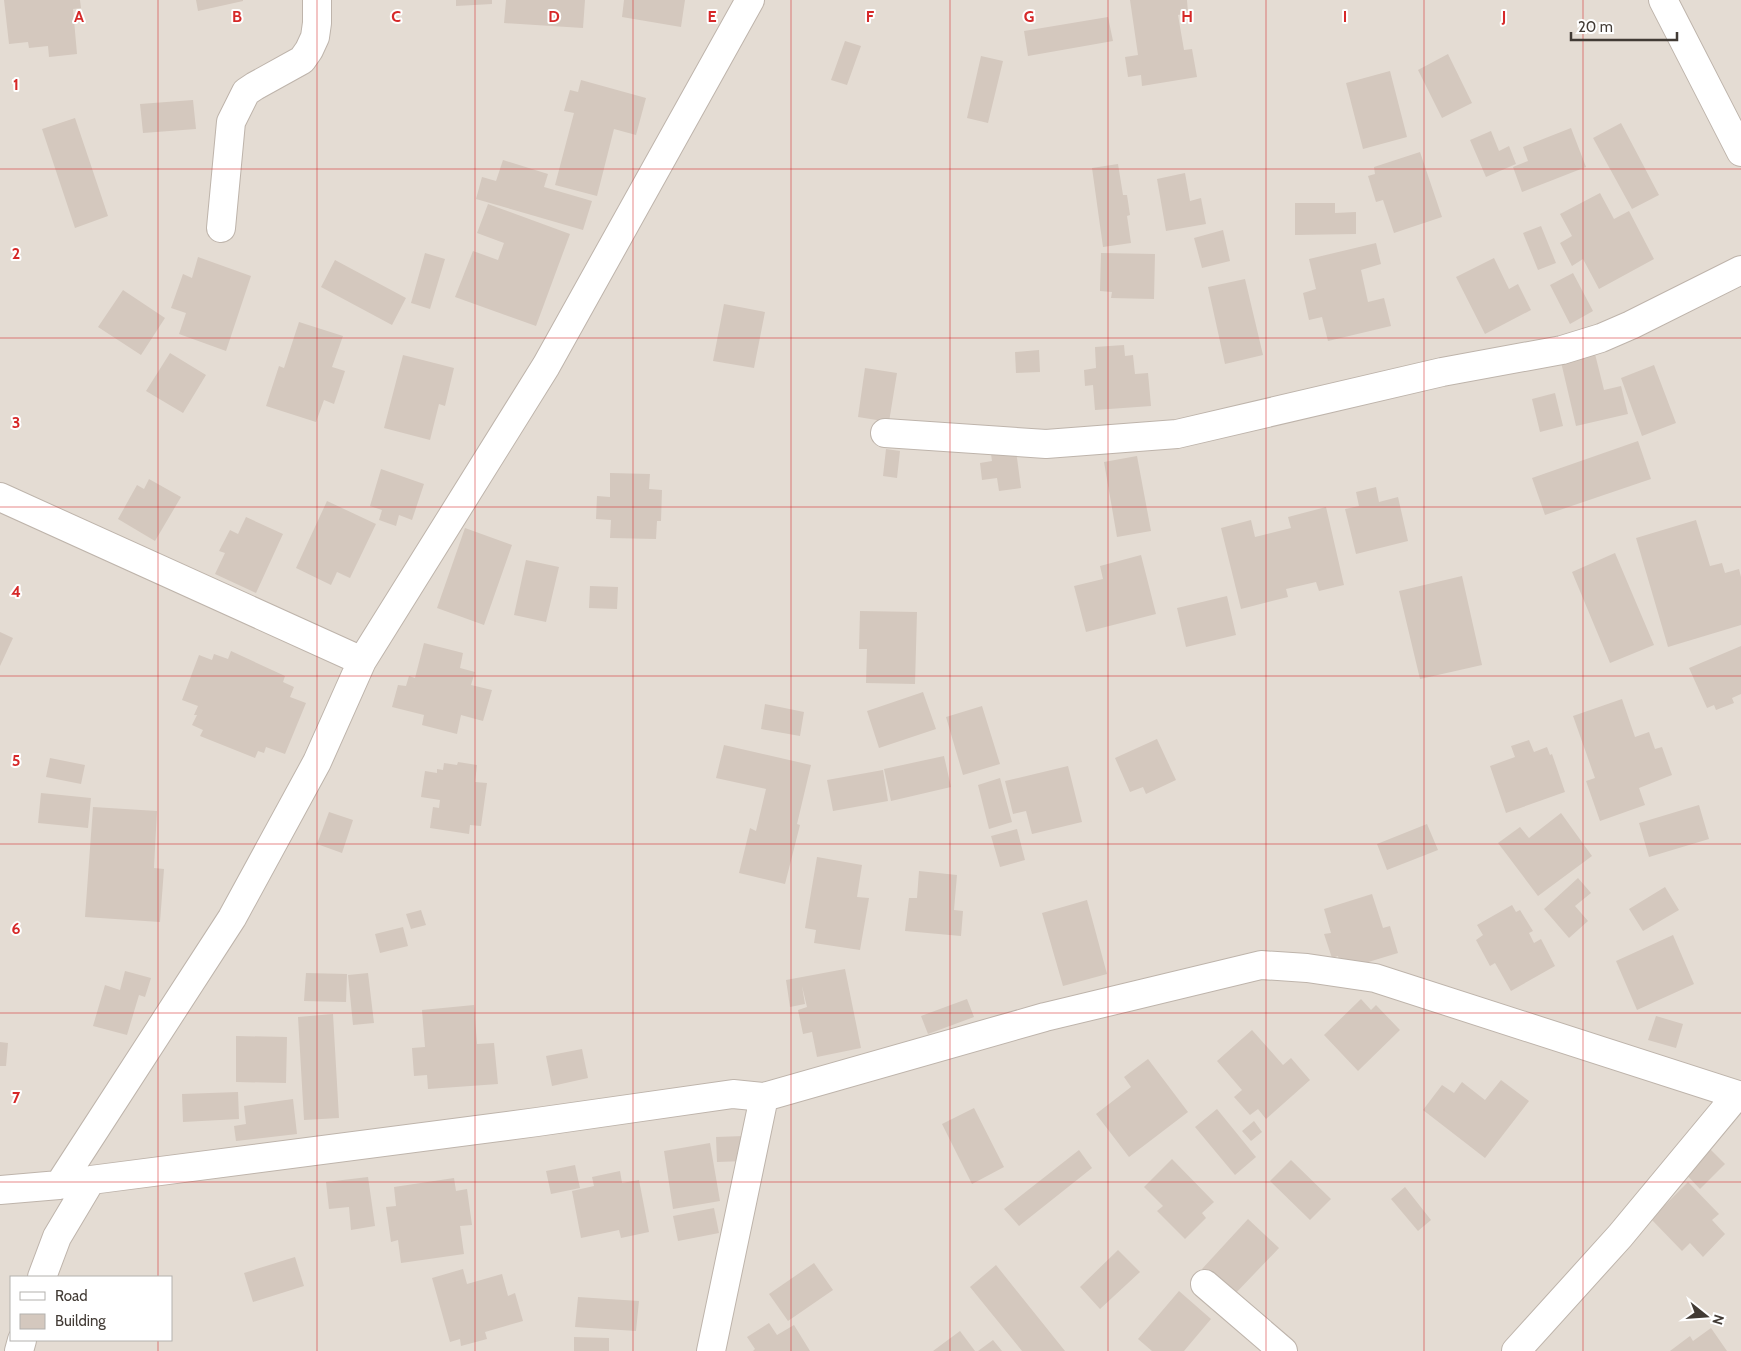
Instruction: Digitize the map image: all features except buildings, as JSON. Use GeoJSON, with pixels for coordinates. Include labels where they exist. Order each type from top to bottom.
{"type":"FeatureCollection","features":[{"type":"Feature","properties":{"kind":"street"},"geometry":{"type":"LineString","coordinates":[[221,228],[231,122],[246,92],[302,60],[310,50],[315,37],[317,23],[317,0]]}},
{"type":"Feature","properties":{"kind":"street"},"geometry":{"type":"LineString","coordinates":[[59,1185],[232,918],[318,762],[362,661],[546,366],[750,0]]}},
{"type":"Feature","properties":{"kind":"street"},"geometry":{"type":"LineString","coordinates":[[1662,0],[1741,152]]}},
{"type":"Feature","properties":{"kind":"street"},"geometry":{"type":"LineString","coordinates":[[885,433],[1046,444],[1177,434],[1442,372],[1562,350],[1601,338],[1631,325],[1741,270]]}},
{"type":"Feature","properties":{"kind":"street"},"geometry":{"type":"LineString","coordinates":[[0,497],[362,661]]}},
{"type":"Feature","properties":{"kind":"street"},"geometry":{"type":"LineString","coordinates":[[0,1190],[59,1185],[537,1122],[732,1094],[764,1097],[1045,1017],[1261,965],[1307,968],[1375,978],[1739,1095],[1620,1236],[1516,1351]]}},
{"type":"Feature","properties":{"kind":"street"},"geometry":{"type":"LineString","coordinates":[[711,1351],[764,1097]]}},
{"type":"Feature","properties":{"kind":"street"},"geometry":{"type":"LineString","coordinates":[[42,1276],[57,1237],[91,1180]]}},
{"type":"Feature","properties":{"kind":"street"},"geometry":{"type":"LineString","coordinates":[[1205,1284],[1283,1351]]}},
{"type":"Feature","properties":{"kind":"shaded area"},"geometry":{"type":"Polygon","coordinates":[[[0,0],[1741,0],[1741,1351],[0,1351],[0,0]]]}}]}
